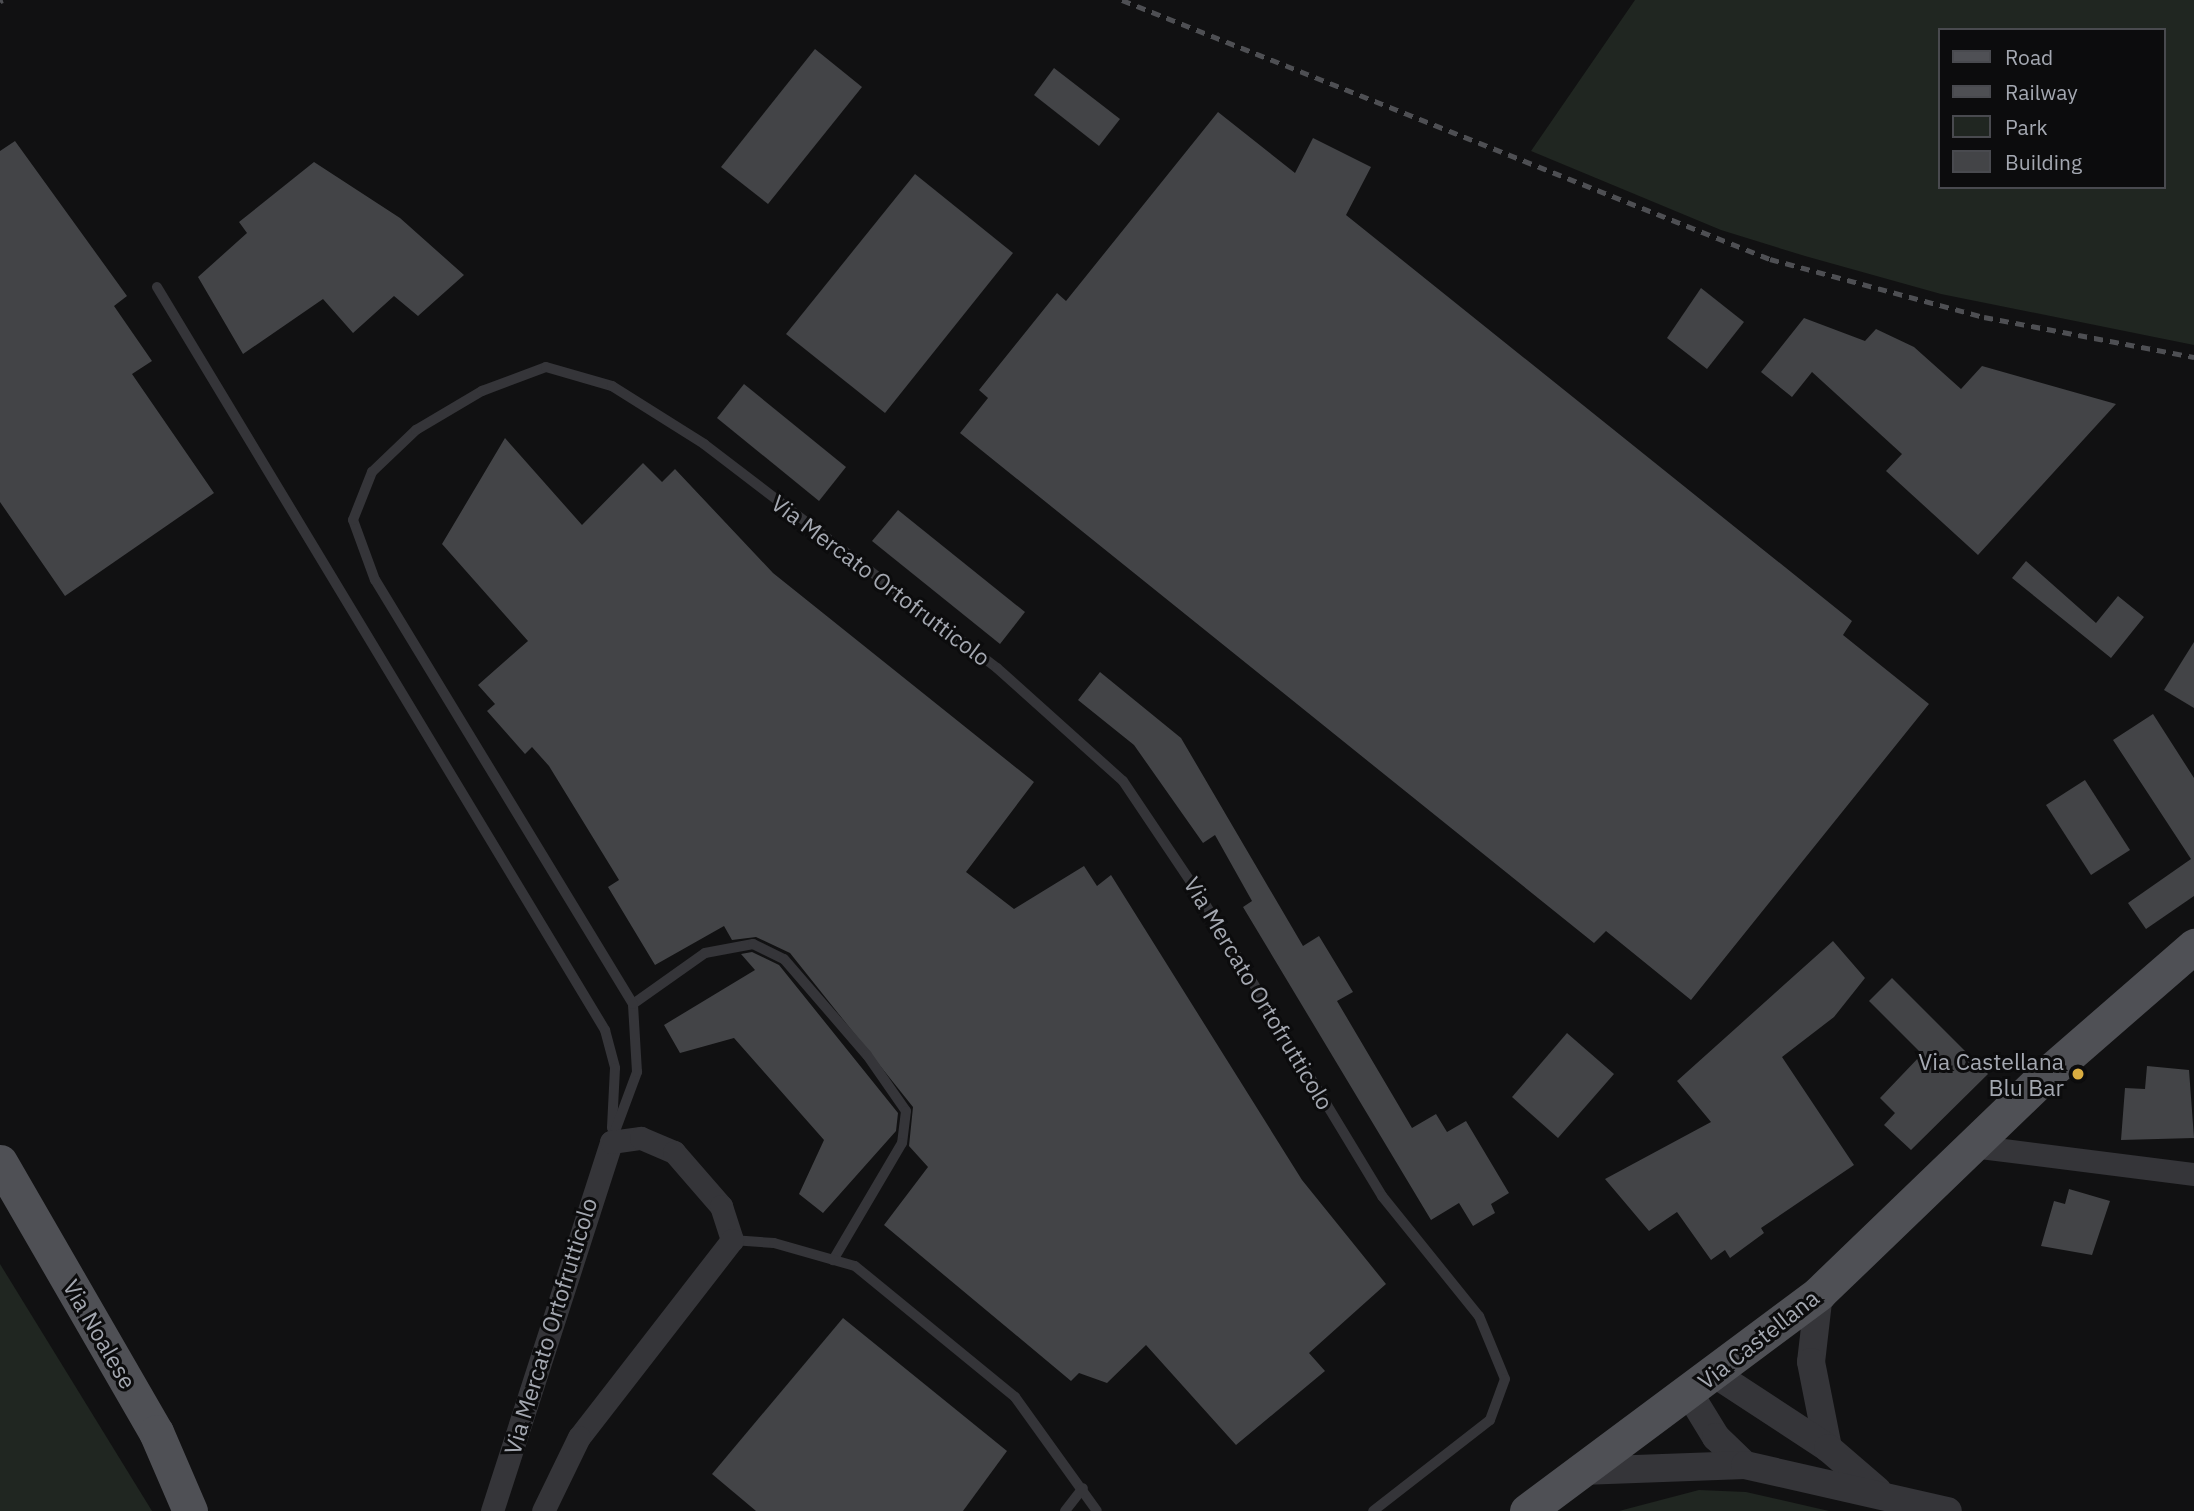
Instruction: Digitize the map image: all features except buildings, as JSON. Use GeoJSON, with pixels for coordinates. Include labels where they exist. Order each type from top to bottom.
{"type":"FeatureCollection","features":[{"type":"Feature","properties":{"kind":"main road","name":"Via Castellana"},"geometry":{"type":"LineString","coordinates":[[1527,1511],[1702,1384],[1819,1293],[1972,1146],[2194,946]]}},
{"type":"Feature","properties":{"kind":"main road","name":"Via Noalese"},"geometry":{"type":"LineString","coordinates":[[0,1162],[156,1432],[190,1511]]}},
{"type":"Feature","properties":{"kind":"street"},"geometry":{"type":"LineString","coordinates":[[542,1511],[579,1437],[732,1240],[721,1206],[674,1152],[641,1138],[611,1142]]}},
{"type":"Feature","properties":{"kind":"street","name":"Via Mercato Ortofrutticolo"},"geometry":{"type":"LineString","coordinates":[[492,1511],[611,1142]]}},
{"type":"Feature","properties":{"kind":"street"},"geometry":{"type":"LineString","coordinates":[[1972,1146],[2194,1174]]}},
{"type":"Feature","properties":{"kind":"street"},"geometry":{"type":"LineString","coordinates":[[1819,1293],[1811,1362],[1828,1448]]}},
{"type":"Feature","properties":{"kind":"street"},"geometry":{"type":"LineString","coordinates":[[1702,1384],[1828,1448],[1879,1492]]}},
{"type":"Feature","properties":{"kind":"street"},"geometry":{"type":"LineString","coordinates":[[1702,1384],[1716,1437],[1745,1465]]}},
{"type":"Feature","properties":{"kind":"street"},"geometry":{"type":"LineString","coordinates":[[1581,1471],[1745,1465],[1879,1492],[1948,1511]]}},
{"type":"Feature","properties":{"kind":"lane"},"geometry":{"type":"LineString","coordinates":[[157,287],[605,1030],[615,1068],[611,1142]]}},
{"type":"Feature","properties":{"kind":"lane","name":"Via Mercato Ortofrutticolo"},"geometry":{"type":"LineString","coordinates":[[611,1142],[637,1072],[633,1004],[375,580],[354,520],[372,472],[415,430],[482,391],[545,367],[612,386],[704,444],[997,668],[1123,781],[1201,897],[1382,1196],[1479,1316],[1505,1379],[1490,1420],[1373,1511]]}},
{"type":"Feature","properties":{"kind":"lane"},"geometry":{"type":"LineString","coordinates":[[633,1004],[705,953],[753,944],[784,958],[867,1055],[906,1111],[902,1143],[834,1260]]}},
{"type":"Feature","properties":{"kind":"lane"},"geometry":{"type":"LineString","coordinates":[[732,1240],[855,1266],[1015,1396],[1097,1511]]}},
{"type":"Feature","properties":{"kind":"lane"},"geometry":{"type":"LineString","coordinates":[[1065,1511],[1083,1488]]}},
{"type":"Feature","properties":{"kind":"green space"},"geometry":{"type":"Polygon","coordinates":[[[1635,0],[2194,0],[2194,345],[1941,294],[1721,230],[1531,151],[1635,0]]]}},
{"type":"Feature","properties":{"kind":"green space"},"geometry":{"type":"Polygon","coordinates":[[[0,1264],[152,1511],[0,1511],[0,1264]]]}},
{"type":"Feature","properties":{"kind":"green space"},"geometry":{"type":"Polygon","coordinates":[[[1699,1490],[1746,1492],[1829,1511],[1619,1511],[1699,1490]]]}},
{"type":"Feature","properties":{"kind":"railway"},"geometry":{"type":"LineString","coordinates":[[1122,0],[1770,259],[1984,317],[2194,357]]}},
{"type":"Feature","properties":{"kind":"place","name":"Via Castellana Blu Bar"},"geometry":{"type":"Point","coordinates":[2078,1074]}}]}
